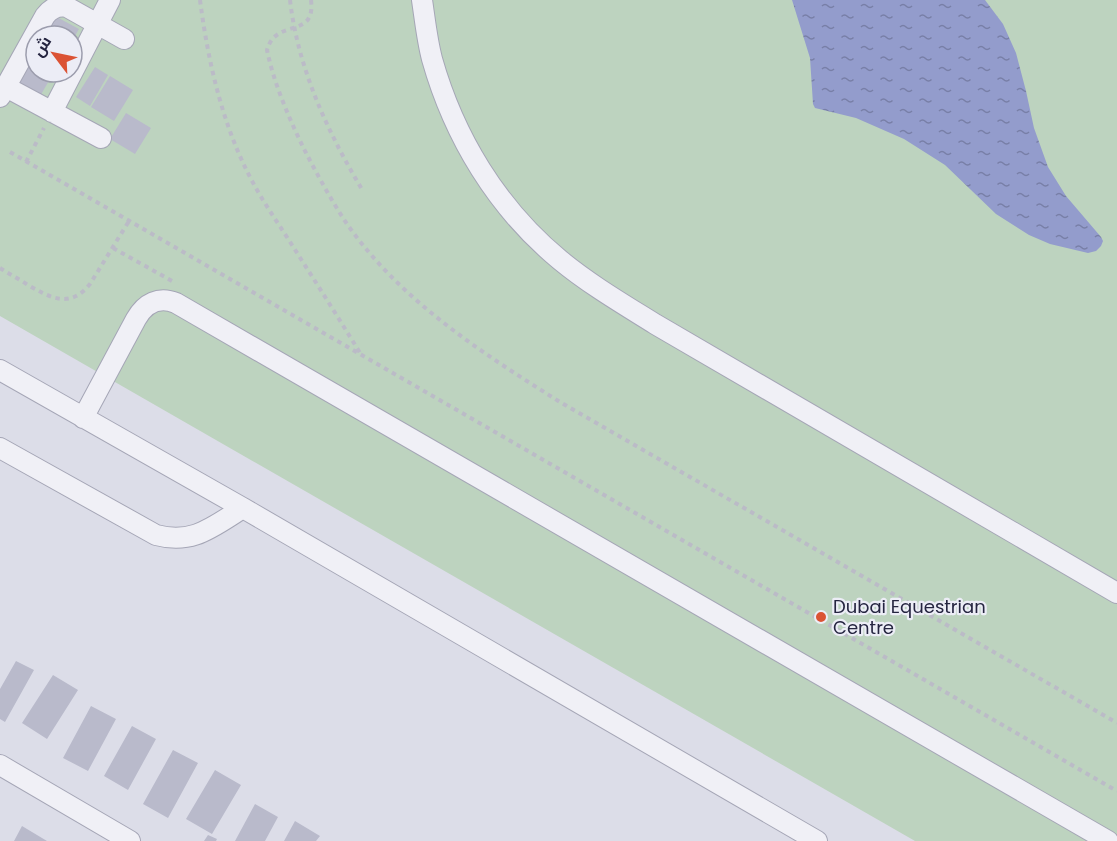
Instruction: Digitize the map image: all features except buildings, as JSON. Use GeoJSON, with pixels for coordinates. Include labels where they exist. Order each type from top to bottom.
{"type":"FeatureCollection","features":[{"type":"Feature","properties":{"kind":"street"},"geometry":{"type":"LineString","coordinates":[[52,112],[110,0]]}},
{"type":"Feature","properties":{"kind":"street"},"geometry":{"type":"LineString","coordinates":[[422,0],[432,58],[452,115],[465,143],[480,170],[504,203],[538,241],[604,291],[655,324],[1117,593]]}},
{"type":"Feature","properties":{"kind":"street"},"geometry":{"type":"LineString","coordinates":[[101,138],[52,112],[3,92],[45,16],[52,9],[67,7],[124,39]]}},
{"type":"Feature","properties":{"kind":"street"},"geometry":{"type":"LineString","coordinates":[[83,418],[144,307],[156,300],[170,300],[1108,841]]}},
{"type":"Feature","properties":{"kind":"street"},"geometry":{"type":"LineString","coordinates":[[0,370],[818,841]]}},
{"type":"Feature","properties":{"kind":"street"},"geometry":{"type":"LineString","coordinates":[[0,448],[150,532],[168,538],[181,539],[194,536],[243,508]]}},
{"type":"Feature","properties":{"kind":"street"},"geometry":{"type":"LineString","coordinates":[[0,765],[130,841]]}},
{"type":"Feature","properties":{"kind":"path"},"geometry":{"type":"LineString","coordinates":[[200,0],[212,67],[222,105],[251,178],[361,354]]}},
{"type":"Feature","properties":{"kind":"path"},"geometry":{"type":"LineString","coordinates":[[290,0],[304,63],[315,97],[329,130],[363,191]]}},
{"type":"Feature","properties":{"kind":"path"},"geometry":{"type":"LineString","coordinates":[[311,0],[312,12],[308,21],[280,32],[269,43],[267,50],[285,106],[327,192],[347,225],[384,268],[428,310],[480,350],[560,402],[1117,723]]}},
{"type":"Feature","properties":{"kind":"path"},"geometry":{"type":"LineString","coordinates":[[27,162],[52,112]]}},
{"type":"Feature","properties":{"kind":"path"},"geometry":{"type":"LineString","coordinates":[[10,152],[1117,790]]}},
{"type":"Feature","properties":{"kind":"path"},"geometry":{"type":"LineString","coordinates":[[0,268],[47,296],[72,298],[90,284],[129,221]]}},
{"type":"Feature","properties":{"kind":"green space","name":"Dubai Equestrian Centre"},"geometry":{"type":"Polygon","coordinates":[[[0,0],[1117,0],[1117,841],[915,841],[0,316],[0,0]]]}},
{"type":"Feature","properties":{"kind":"water"},"geometry":{"type":"Polygon","coordinates":[[[792,0],[985,0],[1003,24],[1016,53],[1034,128],[1048,167],[1066,196],[1101,237],[1103,241],[1101,246],[1096,251],[1088,253],[1050,244],[1029,235],[996,214],[945,165],[904,139],[856,118],[815,108],[810,58],[792,0]]]}},
{"type":"Feature","properties":{"kind":"place","name":"Dubai Equestrian Centre"},"geometry":{"type":"Point","coordinates":[821,617]}}]}
